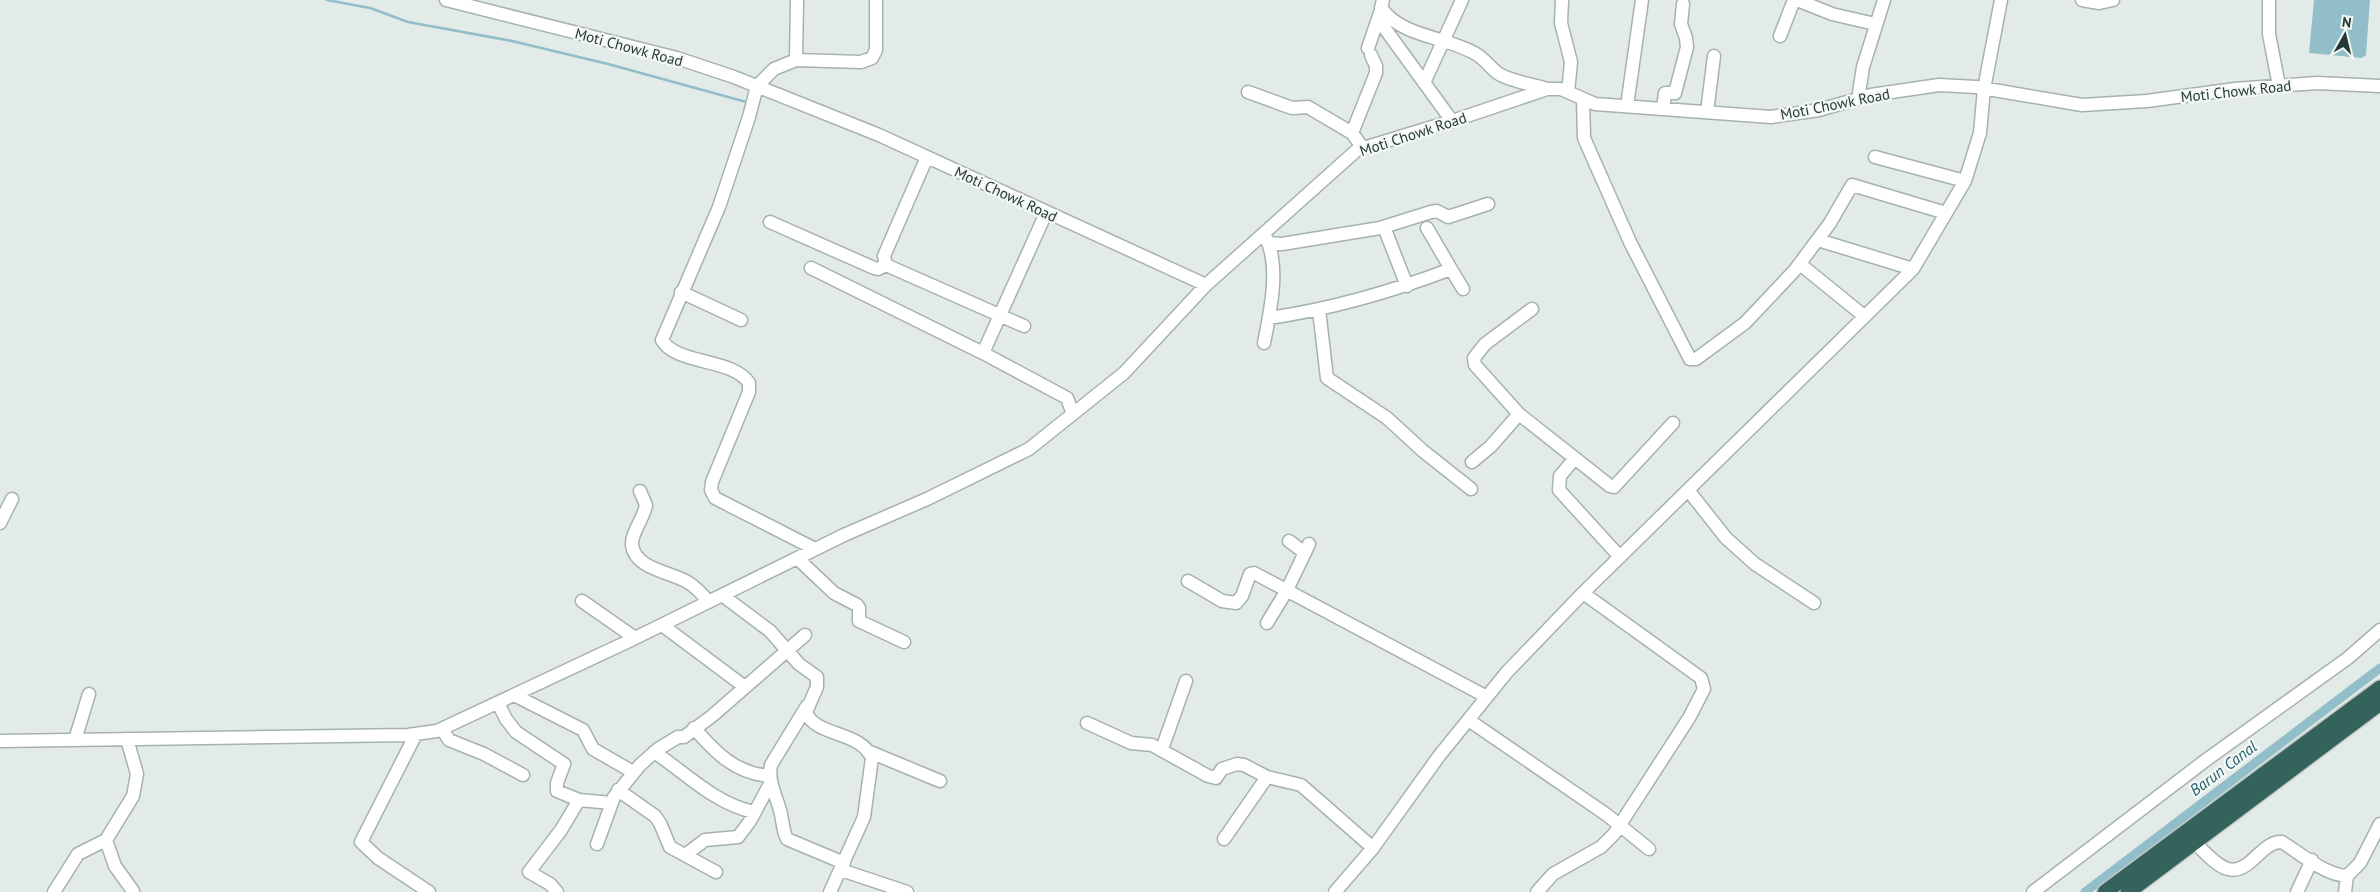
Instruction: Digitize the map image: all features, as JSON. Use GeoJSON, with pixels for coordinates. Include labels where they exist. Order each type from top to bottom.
{"type":"FeatureCollection","features":[{"type":"Feature","properties":{"kind":"highway"},"geometry":{"type":"LineString","coordinates":[[2105,892],[2380,688]]}},
{"type":"Feature","properties":{"kind":"highway"},"geometry":{"type":"LineString","coordinates":[[2128,892],[2380,703]]}},
{"type":"Feature","properties":{"kind":"street","name":"Moti Chowk Road"},"geometry":{"type":"LineString","coordinates":[[446,0],[677,58],[757,86],[879,135],[1206,285],[1266,238],[1357,150],[1547,89],[1568,92],[1595,104],[1771,117],[1819,110],[1858,99],[1939,85],[1984,89],[2082,106],[2147,101],[2235,89],[2317,83],[2380,86]]}},
{"type":"Feature","properties":{"kind":"street"},"geometry":{"type":"LineString","coordinates":[[796,60],[797,0]]}},
{"type":"Feature","properties":{"kind":"street"},"geometry":{"type":"LineString","coordinates":[[815,549],[715,498],[711,490],[712,482],[749,392],[749,383],[738,373],[665,346],[662,334],[720,207],[750,117],[757,86],[774,69],[796,60],[861,62],[872,58],[876,50],[876,0]]}},
{"type":"Feature","properties":{"kind":"street"},"geometry":{"type":"LineString","coordinates":[[1424,83],[1462,0]]}},
{"type":"Feature","properties":{"kind":"street"},"geometry":{"type":"LineString","coordinates":[[1562,0],[1561,23],[1571,62],[1568,92]]}},
{"type":"Feature","properties":{"kind":"street"},"geometry":{"type":"LineString","coordinates":[[1626,106],[1642,0]]}},
{"type":"Feature","properties":{"kind":"street"},"geometry":{"type":"LineString","coordinates":[[1780,36],[1795,0],[1832,14],[1875,24]]}},
{"type":"Feature","properties":{"kind":"street"},"geometry":{"type":"LineString","coordinates":[[1858,99],[1863,67],[1884,0]]}},
{"type":"Feature","properties":{"kind":"street"},"geometry":{"type":"LineString","coordinates":[[1335,892],[1373,848],[1439,756],[1470,721],[1507,672],[1583,593],[1912,269],[1965,181],[1980,132],[1984,89],[2002,0]]}},
{"type":"Feature","properties":{"kind":"street"},"geometry":{"type":"LineString","coordinates":[[2082,0],[2099,3],[2113,0]]}},
{"type":"Feature","properties":{"kind":"street"},"geometry":{"type":"LineString","coordinates":[[2269,0],[2269,34],[2280,86]]}},
{"type":"Feature","properties":{"kind":"street"},"geometry":{"type":"LineString","coordinates":[[1663,109],[1665,94],[1675,94],[1687,47],[1681,24],[1683,4]]}},
{"type":"Feature","properties":{"kind":"street"},"geometry":{"type":"LineString","coordinates":[[1381,9],[1387,16],[1403,27],[1445,40],[1477,54],[1500,74],[1547,89]]}},
{"type":"Feature","properties":{"kind":"street"},"geometry":{"type":"LineString","coordinates":[[1352,132],[1376,73],[1376,66],[1369,52],[1381,9]]}},
{"type":"Feature","properties":{"kind":"street"},"geometry":{"type":"LineString","coordinates":[[1381,9],[1424,83],[1452,121]]}},
{"type":"Feature","properties":{"kind":"street"},"geometry":{"type":"LineString","coordinates":[[1707,112],[1714,56]]}},
{"type":"Feature","properties":{"kind":"street"},"geometry":{"type":"LineString","coordinates":[[1248,92],[1292,108],[1308,107],[1352,132],[1364,148]]}},
{"type":"Feature","properties":{"kind":"street"},"geometry":{"type":"LineString","coordinates":[[1583,99],[1584,138],[1630,242],[1690,359],[1696,359],[1745,323],[1800,264],[1818,240],[1852,185],[1946,213]]}},
{"type":"Feature","properties":{"kind":"street"},"geometry":{"type":"LineString","coordinates":[[886,265],[884,256],[927,157]]}},
{"type":"Feature","properties":{"kind":"street"},"geometry":{"type":"LineString","coordinates":[[1875,157],[1965,181]]}},
{"type":"Feature","properties":{"kind":"street"},"geometry":{"type":"LineString","coordinates":[[1264,343],[1273,292],[1266,238],[1282,244],[1384,227],[1437,211],[1448,217],[1488,204]]}},
{"type":"Feature","properties":{"kind":"street"},"geometry":{"type":"LineString","coordinates":[[983,352],[1046,212]]}},
{"type":"Feature","properties":{"kind":"street"},"geometry":{"type":"LineString","coordinates":[[770,222],[874,268],[878,269],[886,265]]}},
{"type":"Feature","properties":{"kind":"street"},"geometry":{"type":"LineString","coordinates":[[1384,227],[1407,286]]}},
{"type":"Feature","properties":{"kind":"street"},"geometry":{"type":"LineString","coordinates":[[1427,228],[1450,270],[1463,289]]}},
{"type":"Feature","properties":{"kind":"street"},"geometry":{"type":"LineString","coordinates":[[1818,240],[1912,269]]}},
{"type":"Feature","properties":{"kind":"street"},"geometry":{"type":"LineString","coordinates":[[1800,264],[1864,316]]}},
{"type":"Feature","properties":{"kind":"street"},"geometry":{"type":"LineString","coordinates":[[886,265],[1024,326]]}},
{"type":"Feature","properties":{"kind":"street"},"geometry":{"type":"LineString","coordinates":[[810,268],[983,352],[1067,398],[1073,414]]}},
{"type":"Feature","properties":{"kind":"street"},"geometry":{"type":"LineString","coordinates":[[1268,318],[1319,310],[1407,286],[1450,270]]}},
{"type":"Feature","properties":{"kind":"street"},"geometry":{"type":"LineString","coordinates":[[0,740],[416,734],[442,729],[662,625],[815,549],[927,499],[1029,449],[1124,373],[1206,285]]}},
{"type":"Feature","properties":{"kind":"street"},"geometry":{"type":"LineString","coordinates":[[681,292],[741,320]]}},
{"type":"Feature","properties":{"kind":"street"},"geometry":{"type":"LineString","coordinates":[[1532,309],[1485,344],[1474,358],[1475,365],[1519,414],[1610,486],[1614,487],[1672,423]]}},
{"type":"Feature","properties":{"kind":"street"},"geometry":{"type":"LineString","coordinates":[[1319,310],[1326,378],[1387,418],[1423,452],[1471,489]]}},
{"type":"Feature","properties":{"kind":"street"},"geometry":{"type":"LineString","coordinates":[[1472,462],[1498,439],[1519,414]]}},
{"type":"Feature","properties":{"kind":"street"},"geometry":{"type":"LineString","coordinates":[[1575,458],[1560,476],[1559,490],[1620,557]]}},
{"type":"Feature","properties":{"kind":"street"},"geometry":{"type":"LineString","coordinates":[[1688,490],[1726,538],[1755,564],[1814,603]]}},
{"type":"Feature","properties":{"kind":"street"},"geometry":{"type":"LineString","coordinates":[[640,491],[646,505],[633,538],[632,546],[635,552],[648,565],[688,582],[709,602]]}},
{"type":"Feature","properties":{"kind":"street"},"geometry":{"type":"LineString","coordinates":[[0,523],[12,499]]}},
{"type":"Feature","properties":{"kind":"street"},"geometry":{"type":"LineString","coordinates":[[1268,624],[1307,548],[1289,541]]}},
{"type":"Feature","properties":{"kind":"street"},"geometry":{"type":"LineString","coordinates":[[797,558],[834,594],[857,605],[859,608],[859,621],[904,642]]}},
{"type":"Feature","properties":{"kind":"street"},"geometry":{"type":"LineString","coordinates":[[1188,581],[1222,601],[1232,604],[1239,601],[1250,574],[1254,572],[1487,697]]}},
{"type":"Feature","properties":{"kind":"street"},"geometry":{"type":"LineString","coordinates":[[1537,892],[1553,874],[1601,847],[1620,826],[1702,696],[1703,682],[1701,678],[1583,593]]}},
{"type":"Feature","properties":{"kind":"street"},"geometry":{"type":"LineString","coordinates":[[722,596],[770,631],[788,649],[799,664],[816,677],[817,687],[771,765],[770,779],[787,838],[842,866],[907,892]]}},
{"type":"Feature","properties":{"kind":"street"},"geometry":{"type":"LineString","coordinates":[[582,601],[635,638]]}},
{"type":"Feature","properties":{"kind":"street"},"geometry":{"type":"LineString","coordinates":[[662,625],[745,687]]}},
{"type":"Feature","properties":{"kind":"street"},"geometry":{"type":"LineString","coordinates":[[2033,892],[2206,760],[2348,658],[2380,630]]}},
{"type":"Feature","properties":{"kind":"street"},"geometry":{"type":"LineString","coordinates":[[597,844],[618,790],[633,772],[654,752],[678,737],[684,737],[712,716],[804,635]]}},
{"type":"Feature","properties":{"kind":"street"},"geometry":{"type":"LineString","coordinates":[[1162,749],[1186,681]]}},
{"type":"Feature","properties":{"kind":"street"},"geometry":{"type":"LineString","coordinates":[[75,740],[89,694]]}},
{"type":"Feature","properties":{"kind":"street"},"geometry":{"type":"LineString","coordinates":[[514,695],[583,730],[594,749],[633,772]]}},
{"type":"Feature","properties":{"kind":"street"},"geometry":{"type":"LineString","coordinates":[[498,703],[506,719],[516,732],[562,761],[563,769],[557,783],[557,791],[579,800],[612,803]]}},
{"type":"Feature","properties":{"kind":"street"},"geometry":{"type":"LineString","coordinates":[[807,706],[808,717],[813,722],[855,740],[870,752],[940,780]]}},
{"type":"Feature","properties":{"kind":"street"},"geometry":{"type":"LineString","coordinates":[[1470,721],[1620,826],[1648,849]]}},
{"type":"Feature","properties":{"kind":"street"},"geometry":{"type":"LineString","coordinates":[[1086,723],[1131,743],[1152,744],[1199,771],[1216,778],[1222,769],[1237,764],[1244,765],[1267,777],[1301,785],[1373,848]]}},
{"type":"Feature","properties":{"kind":"street"},"geometry":{"type":"LineString","coordinates":[[694,728],[719,756],[729,763],[753,774],[770,779]]}},
{"type":"Feature","properties":{"kind":"street"},"geometry":{"type":"LineString","coordinates":[[442,729],[449,740],[476,750],[523,775]]}},
{"type":"Feature","properties":{"kind":"street"},"geometry":{"type":"LineString","coordinates":[[416,734],[361,842],[378,858],[428,892]]}},
{"type":"Feature","properties":{"kind":"street"},"geometry":{"type":"LineString","coordinates":[[54,892],[78,854],[106,840],[133,796],[136,784],[136,767],[127,739]]}},
{"type":"Feature","properties":{"kind":"street"},"geometry":{"type":"LineString","coordinates":[[654,752],[690,780],[730,804],[754,812]]}},
{"type":"Feature","properties":{"kind":"street"},"geometry":{"type":"LineString","coordinates":[[830,892],[866,809],[873,764],[870,752]]}},
{"type":"Feature","properties":{"kind":"street"},"geometry":{"type":"LineString","coordinates":[[1224,839],[1267,777]]}},
{"type":"Feature","properties":{"kind":"street"},"geometry":{"type":"LineString","coordinates":[[685,855],[705,840],[738,837],[754,812],[770,779]]}},
{"type":"Feature","properties":{"kind":"street"},"geometry":{"type":"LineString","coordinates":[[618,790],[648,809],[660,823],[670,847],[716,872]]}},
{"type":"Feature","properties":{"kind":"street"},"geometry":{"type":"LineString","coordinates":[[557,892],[550,884],[529,872],[561,830],[579,800]]}},
{"type":"Feature","properties":{"kind":"street"},"geometry":{"type":"LineString","coordinates":[[2345,892],[2347,876],[2360,863],[2380,824]]}},
{"type":"Feature","properties":{"kind":"street"},"geometry":{"type":"LineString","coordinates":[[106,840],[115,866],[134,890]]}},
{"type":"Feature","properties":{"kind":"street"},"geometry":{"type":"LineString","coordinates":[[2194,842],[2227,869],[2232,870],[2246,864],[2276,841],[2282,842],[2338,876],[2347,876]]}},
{"type":"Feature","properties":{"kind":"street"},"geometry":{"type":"LineString","coordinates":[[2297,892],[2312,860]]}},
{"type":"Feature","properties":{"kind":"water"},"geometry":{"type":"Polygon","coordinates":[[[2314,0],[2370,0],[2366,55],[2362,58],[2309,53],[2314,0]]]}},
{"type":"Feature","properties":{"kind":"waterway"},"geometry":{"type":"LineString","coordinates":[[327,0],[370,8],[408,22],[512,41],[608,64],[750,103]]}},
{"type":"Feature","properties":{"kind":"waterway","name":"Barun Canal"},"geometry":{"type":"LineString","coordinates":[[2085,892],[2380,668]]}}]}
